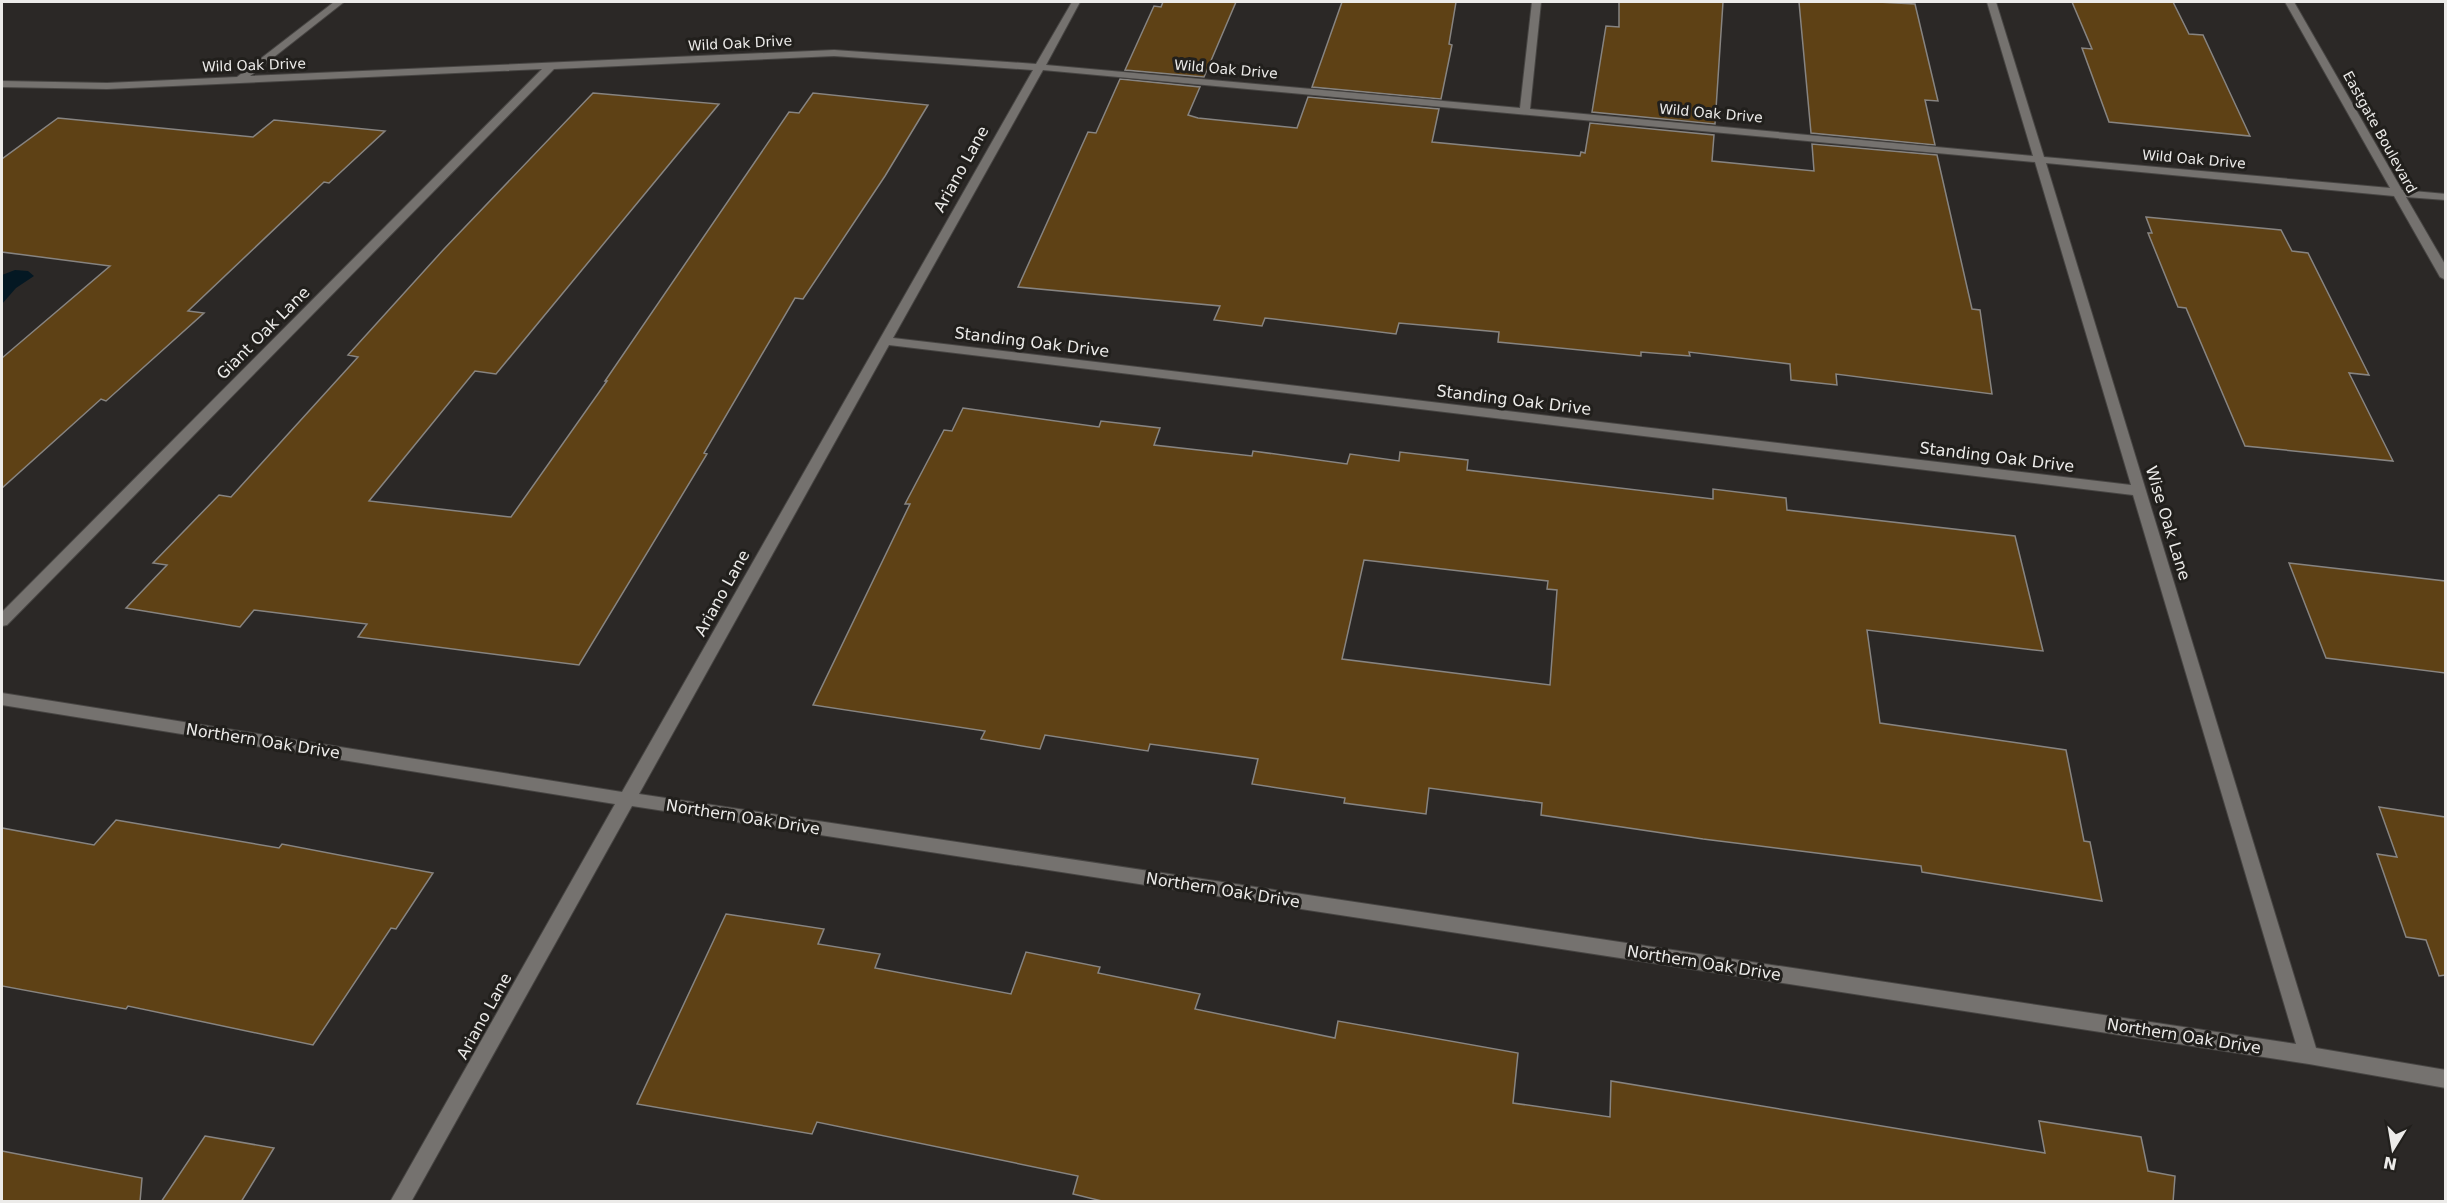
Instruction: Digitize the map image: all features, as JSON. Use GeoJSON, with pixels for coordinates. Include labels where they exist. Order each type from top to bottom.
{"type":"FeatureCollection","features":[{"type":"Feature","properties":{"kind":"street"},"geometry":{"type":"LineString","coordinates":[[238,81],[339,2]]}},
{"type":"Feature","properties":{"kind":"street","name":"Ariano Lane"},"geometry":{"type":"LineString","coordinates":[[400,1202],[1076,2]]}},
{"type":"Feature","properties":{"kind":"street"},"geometry":{"type":"LineString","coordinates":[[1525,111],[1537,2]]}},
{"type":"Feature","properties":{"kind":"street","name":"Wise Oak Lane"},"geometry":{"type":"LineString","coordinates":[[1992,2],[2309,1055]]}},
{"type":"Feature","properties":{"kind":"street","name":"Eastgate Boulevard"},"geometry":{"type":"LineString","coordinates":[[2290,2],[2445,277]]}},
{"type":"Feature","properties":{"kind":"street","name":"Wild Oak Drive"},"geometry":{"type":"LineString","coordinates":[[2,84],[107,86],[549,68],[834,53],[1039,67],[2445,197]]}},
{"type":"Feature","properties":{"kind":"street","name":"Giant Oak Lane"},"geometry":{"type":"LineString","coordinates":[[2,621],[549,68]]}},
{"type":"Feature","properties":{"kind":"street"},"geometry":{"type":"LineString","coordinates":[[2,95],[16,85]]}},
{"type":"Feature","properties":{"kind":"street","name":"Standing Oak Drive"},"geometry":{"type":"LineString","coordinates":[[885,340],[2140,491]]}},
{"type":"Feature","properties":{"kind":"street","name":"Northern Oak Drive"},"geometry":{"type":"LineString","coordinates":[[2,699],[627,799],[2309,1055],[2445,1079]]}},
{"type":"Feature","properties":{"kind":"water"},"geometry":{"type":"Polygon","coordinates":[[[15,270],[28,271],[34,276],[16,288],[2,304],[2,275],[15,270]]]}},
{"type":"Feature","properties":{"kind":"building"},"geometry":{"type":"Polygon","coordinates":[[[1163,2],[1236,2],[1204,77],[1125,70],[1154,6],[1161,7],[1163,2]]]}},
{"type":"Feature","properties":{"kind":"building"},"geometry":{"type":"Polygon","coordinates":[[[1342,2],[1456,2],[1449,44],[1452,45],[1441,99],[1312,87],[1342,2]]]}},
{"type":"Feature","properties":{"kind":"building"},"geometry":{"type":"Polygon","coordinates":[[[1619,2],[1723,2],[1715,124],[1592,112],[1606,26],[1619,27],[1619,2]]]}},
{"type":"Feature","properties":{"kind":"building"},"geometry":{"type":"Polygon","coordinates":[[[1799,2],[1915,4],[1938,101],[1925,100],[1935,145],[1811,133],[1799,2]]]}},
{"type":"Feature","properties":{"kind":"building"},"geometry":{"type":"Polygon","coordinates":[[[2072,2],[2173,2],[2189,34],[2203,35],[2250,136],[2109,122],[2082,48],[2092,49],[2072,2]]]}},
{"type":"Feature","properties":{"kind":"building"},"geometry":{"type":"Polygon","coordinates":[[[1120,79],[1200,87],[1188,115],[1198,118],[1297,128],[1308,97],[1439,109],[1432,142],[1580,156],[1581,152],[1585,153],[1590,123],[1714,135],[1712,161],[1814,171],[1812,144],[1937,155],[1972,309],[1980,310],[1992,394],[1836,374],[1837,385],[1791,380],[1790,364],[1689,352],[1690,356],[1641,352],[1641,356],[1498,342],[1499,332],[1399,323],[1396,334],[1265,318],[1262,326],[1214,320],[1220,306],[1018,287],[1088,132],[1096,133],[1120,79]]]}},
{"type":"Feature","properties":{"kind":"building"},"geometry":{"type":"Polygon","coordinates":[[[593,93],[719,104],[496,374],[475,371],[369,501],[511,517],[607,381],[605,381],[789,112],[799,113],[813,93],[928,105],[885,176],[803,299],[795,298],[704,453],[707,454],[579,665],[358,637],[367,624],[254,610],[240,627],[126,608],[167,565],[153,563],[219,495],[231,497],[358,357],[348,355],[444,249],[593,93]]]}},
{"type":"Feature","properties":{"kind":"building"},"geometry":{"type":"Polygon","coordinates":[[[58,118],[253,137],[274,120],[385,131],[329,183],[324,182],[188,311],[204,313],[106,401],[101,399],[2,488],[2,358],[110,266],[2,252],[2,159],[58,118]]]}},
{"type":"Feature","properties":{"kind":"building"},"geometry":{"type":"Polygon","coordinates":[[[2146,217],[2281,230],[2292,251],[2308,253],[2369,375],[2349,373],[2393,461],[2245,446],[2186,308],[2178,307],[2148,233],[2152,233],[2146,217]]]}},
{"type":"Feature","properties":{"kind":"building"},"geometry":{"type":"Polygon","coordinates":[[[963,408],[1099,427],[1101,421],[1160,428],[1154,445],[1252,456],[1253,451],[1347,464],[1350,454],[1399,461],[1400,452],[1468,460],[1467,470],[1713,499],[1713,489],[1786,498],[1787,510],[2015,536],[2043,651],[1867,630],[1880,723],[2066,750],[2084,841],[2090,842],[2102,901],[1922,872],[1921,866],[1703,839],[1541,815],[1542,803],[1429,788],[1426,814],[1344,803],[1345,798],[1252,784],[1258,759],[1150,744],[1148,751],[1045,735],[1040,749],[981,739],[985,731],[813,705],[910,504],[905,504],[944,430],[952,431],[963,408]],[[1364,560],[1342,659],[1550,685],[1557,590],[1547,589],[1548,581],[1364,560]]]}},
{"type":"Feature","properties":{"kind":"building"},"geometry":{"type":"Polygon","coordinates":[[[2289,563],[2445,581],[2445,673],[2326,658],[2289,563]]]}},
{"type":"Feature","properties":{"kind":"building"},"geometry":{"type":"Polygon","coordinates":[[[2379,807],[2445,817],[2445,975],[2439,976],[2426,940],[2406,937],[2377,854],[2397,857],[2379,807]]]}},
{"type":"Feature","properties":{"kind":"building"},"geometry":{"type":"Polygon","coordinates":[[[116,820],[279,848],[282,844],[433,873],[396,929],[391,928],[313,1045],[128,1006],[126,1009],[2,986],[2,828],[94,845],[116,820]]]}},
{"type":"Feature","properties":{"kind":"building"},"geometry":{"type":"Polygon","coordinates":[[[726,914],[824,929],[818,944],[880,954],[875,968],[1011,994],[1026,952],[1100,967],[1098,973],[1200,994],[1195,1009],[1335,1038],[1338,1021],[1518,1053],[1513,1103],[1610,1117],[1611,1081],[2045,1153],[2039,1121],[2141,1137],[2148,1171],[2175,1176],[2173,1202],[1106,1202],[1073,1194],[1078,1176],[817,1122],[812,1134],[637,1104],[726,914]]]}},
{"type":"Feature","properties":{"kind":"building"},"geometry":{"type":"Polygon","coordinates":[[[205,1136],[274,1148],[241,1202],[161,1202],[205,1136]]]}},
{"type":"Feature","properties":{"kind":"building"},"geometry":{"type":"Polygon","coordinates":[[[2,1151],[142,1178],[140,1202],[2,1202],[2,1151]]]}}]}
